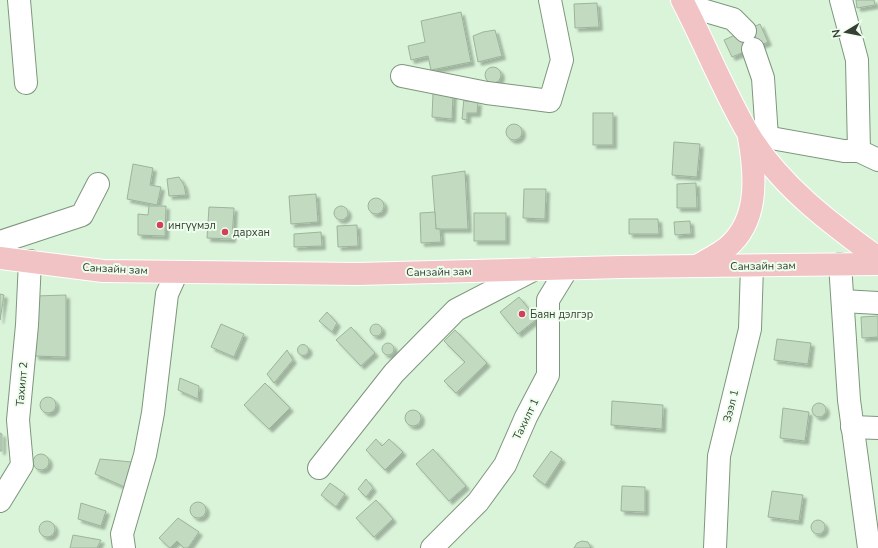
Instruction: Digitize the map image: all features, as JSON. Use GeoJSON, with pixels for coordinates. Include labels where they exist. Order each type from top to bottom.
{"type":"FeatureCollection","features":[{"type":"Feature","properties":{"kind":"main road"},"geometry":{"type":"LineString","coordinates":[[683,2],[758,135],[771,164],[805,201],[834,227],[878,258]]}},
{"type":"Feature","properties":{"kind":"main road"},"geometry":{"type":"LineString","coordinates":[[696,266],[722,252],[739,234],[750,214],[754,192],[754,167],[758,135]]}},
{"type":"Feature","properties":{"kind":"main road","name":"Санзайн зам"},"geometry":{"type":"LineString","coordinates":[[0,258],[103,271],[358,274],[536,269],[878,264]]}},
{"type":"Feature","properties":{"kind":"street"},"geometry":{"type":"LineString","coordinates":[[19,0],[26,83]]}},
{"type":"Feature","properties":{"kind":"street"},"geometry":{"type":"LineString","coordinates":[[402,76],[487,94],[550,101],[562,60],[550,0]]}},
{"type":"Feature","properties":{"kind":"street"},"geometry":{"type":"LineString","coordinates":[[683,2],[733,19],[749,40],[763,78],[758,135],[868,156],[857,60],[841,0]]}},
{"type":"Feature","properties":{"kind":"street"},"geometry":{"type":"LineString","coordinates":[[0,242],[82,215],[98,184]]}},
{"type":"Feature","properties":{"kind":"street","name":"Тахилт 2"},"geometry":{"type":"LineString","coordinates":[[0,501],[22,465],[18,420],[28,325],[30,261]]}},
{"type":"Feature","properties":{"kind":"street"},"geometry":{"type":"LineString","coordinates":[[840,264],[852,427],[869,548]]}},
{"type":"Feature","properties":{"kind":"street","name":"Зээл 1"},"geometry":{"type":"LineString","coordinates":[[715,548],[719,456],[750,329],[752,266]]}},
{"type":"Feature","properties":{"kind":"street"},"geometry":{"type":"LineString","coordinates":[[319,468],[394,373],[456,310],[536,269]]}},
{"type":"Feature","properties":{"kind":"street","name":"Тахилт 1"},"geometry":{"type":"LineString","coordinates":[[437,545],[478,502],[506,464],[526,417],[548,376],[548,300],[567,269]]}},
{"type":"Feature","properties":{"kind":"street"},"geometry":{"type":"LineString","coordinates":[[124,548],[122,534],[145,456],[153,413],[167,294],[177,272]]}},
{"type":"Feature","properties":{"kind":"street"},"geometry":{"type":"LineString","coordinates":[[843,301],[878,303]]}},
{"type":"Feature","properties":{"kind":"street"},"geometry":{"type":"LineString","coordinates":[[852,427],[878,428]]}},
{"type":"Feature","properties":{"kind":"building"},"geometry":{"type":"Polygon","coordinates":[[[856,0],[874,0],[875,5],[857,8],[856,0]]]}},
{"type":"Feature","properties":{"kind":"building"},"geometry":{"type":"Polygon","coordinates":[[[597,3],[599,27],[575,28],[574,4],[597,3]]]}},
{"type":"Feature","properties":{"kind":"building"},"geometry":{"type":"Polygon","coordinates":[[[461,12],[471,62],[431,70],[428,56],[411,60],[408,46],[425,42],[421,21],[461,12]]]}},
{"type":"Feature","properties":{"kind":"building"},"geometry":{"type":"Polygon","coordinates":[[[760,24],[768,42],[732,57],[724,40],[760,24]]]}},
{"type":"Feature","properties":{"kind":"building"},"geometry":{"type":"Polygon","coordinates":[[[495,30],[502,56],[478,62],[473,36],[483,32],[495,30]]]}},
{"type":"Feature","properties":{"kind":"building"},"geometry":{"type":"Polygon","coordinates":[[[490,67],[496,67],[501,72],[499,81],[496,83],[490,83],[485,78],[485,72],[490,67]]]}},
{"type":"Feature","properties":{"kind":"building"},"geometry":{"type":"Polygon","coordinates":[[[433,93],[453,94],[452,119],[432,117],[433,93]]]}},
{"type":"Feature","properties":{"kind":"building"},"geometry":{"type":"Polygon","coordinates":[[[464,98],[465,101],[478,102],[477,113],[467,113],[467,120],[462,119],[464,98]]]}},
{"type":"Feature","properties":{"kind":"building"},"geometry":{"type":"Polygon","coordinates":[[[593,113],[613,113],[613,145],[593,145],[593,113]]]}},
{"type":"Feature","properties":{"kind":"building"},"geometry":{"type":"Polygon","coordinates":[[[511,124],[517,124],[522,129],[520,138],[517,140],[511,140],[506,135],[506,129],[511,124]]]}},
{"type":"Feature","properties":{"kind":"building"},"geometry":{"type":"Polygon","coordinates":[[[674,142],[700,144],[697,177],[672,175],[674,142]]]}},
{"type":"Feature","properties":{"kind":"building"},"geometry":{"type":"Polygon","coordinates":[[[133,164],[153,168],[150,185],[161,187],[157,205],[127,199],[133,164]]]}},
{"type":"Feature","properties":{"kind":"building"},"geometry":{"type":"Polygon","coordinates":[[[465,171],[468,229],[436,229],[432,176],[465,171]]]}},
{"type":"Feature","properties":{"kind":"building"},"geometry":{"type":"Polygon","coordinates":[[[179,177],[184,185],[186,195],[169,196],[167,179],[179,177]]]}},
{"type":"Feature","properties":{"kind":"building"},"geometry":{"type":"Polygon","coordinates":[[[696,183],[697,208],[677,208],[677,184],[696,183]]]}},
{"type":"Feature","properties":{"kind":"building"},"geometry":{"type":"Polygon","coordinates":[[[524,189],[546,189],[545,219],[523,218],[524,189]]]}},
{"type":"Feature","properties":{"kind":"building"},"geometry":{"type":"Polygon","coordinates":[[[316,194],[318,222],[291,224],[289,196],[316,194]]]}},
{"type":"Feature","properties":{"kind":"building"},"geometry":{"type":"Polygon","coordinates":[[[373,198],[379,198],[384,203],[382,212],[379,214],[373,214],[368,209],[368,203],[373,198]]]}},
{"type":"Feature","properties":{"kind":"building"},"geometry":{"type":"Polygon","coordinates":[[[149,206],[166,206],[165,236],[138,235],[138,214],[148,215],[149,206]]]}},
{"type":"Feature","properties":{"kind":"building"},"geometry":{"type":"Polygon","coordinates":[[[341,206],[346,208],[348,213],[346,218],[341,220],[336,218],[334,213],[336,208],[341,206]]]}},
{"type":"Feature","properties":{"kind":"building"},"geometry":{"type":"Polygon","coordinates":[[[209,207],[234,208],[232,239],[207,238],[209,207]]]}},
{"type":"Feature","properties":{"kind":"building"},"geometry":{"type":"Polygon","coordinates":[[[435,212],[436,229],[440,229],[441,242],[421,243],[420,213],[435,212]]]}},
{"type":"Feature","properties":{"kind":"building"},"geometry":{"type":"Polygon","coordinates":[[[474,213],[506,213],[506,241],[474,241],[474,213]]]}},
{"type":"Feature","properties":{"kind":"building"},"geometry":{"type":"Polygon","coordinates":[[[629,219],[658,219],[659,234],[629,234],[629,219]]]}},
{"type":"Feature","properties":{"kind":"building"},"geometry":{"type":"Polygon","coordinates":[[[690,221],[691,234],[675,235],[674,222],[690,221]]]}},
{"type":"Feature","properties":{"kind":"building"},"geometry":{"type":"Polygon","coordinates":[[[357,225],[358,246],[338,247],[337,226],[357,225]]]}},
{"type":"Feature","properties":{"kind":"building"},"geometry":{"type":"Polygon","coordinates":[[[321,232],[322,246],[294,247],[294,234],[321,232]]]}},
{"type":"Feature","properties":{"kind":"building"},"geometry":{"type":"Polygon","coordinates":[[[0,294],[4,295],[0,320],[0,294]]]}},
{"type":"Feature","properties":{"kind":"building"},"geometry":{"type":"Polygon","coordinates":[[[66,295],[66,357],[35,356],[35,296],[66,295]]]}},
{"type":"Feature","properties":{"kind":"building"},"geometry":{"type":"Polygon","coordinates":[[[519,297],[537,319],[518,334],[500,312],[519,297]]]}},
{"type":"Feature","properties":{"kind":"building"},"geometry":{"type":"Polygon","coordinates":[[[327,312],[337,323],[332,332],[319,321],[327,312]]]}},
{"type":"Feature","properties":{"kind":"building"},"geometry":{"type":"Polygon","coordinates":[[[878,316],[878,337],[862,338],[861,317],[878,316]]]}},
{"type":"Feature","properties":{"kind":"building"},"geometry":{"type":"Polygon","coordinates":[[[221,324],[244,334],[234,357],[211,347],[221,324]]]}},
{"type":"Feature","properties":{"kind":"building"},"geometry":{"type":"Polygon","coordinates":[[[374,324],[378,324],[382,330],[378,336],[374,336],[370,332],[370,328],[374,324]]]}},
{"type":"Feature","properties":{"kind":"building"},"geometry":{"type":"Polygon","coordinates":[[[351,327],[375,353],[361,366],[336,340],[351,327]]]}},
{"type":"Feature","properties":{"kind":"building"},"geometry":{"type":"Polygon","coordinates":[[[455,330],[487,363],[456,393],[444,381],[465,362],[444,341],[455,330]]]}},
{"type":"Feature","properties":{"kind":"building"},"geometry":{"type":"Polygon","coordinates":[[[777,339],[811,343],[808,364],[774,360],[777,339]]]}},
{"type":"Feature","properties":{"kind":"building"},"geometry":{"type":"Polygon","coordinates":[[[386,343],[390,343],[394,349],[390,355],[386,355],[382,351],[382,347],[386,343]]]}},
{"type":"Feature","properties":{"kind":"building"},"geometry":{"type":"Polygon","coordinates":[[[301,345],[305,345],[307,346],[307,354],[301,355],[298,352],[298,348],[301,345]]]}},
{"type":"Feature","properties":{"kind":"building"},"geometry":{"type":"Polygon","coordinates":[[[287,350],[293,360],[274,383],[267,374],[287,350]]]}},
{"type":"Feature","properties":{"kind":"building"},"geometry":{"type":"Polygon","coordinates":[[[180,378],[199,386],[198,399],[178,390],[180,378]]]}},
{"type":"Feature","properties":{"kind":"building"},"geometry":{"type":"Polygon","coordinates":[[[265,383],[290,408],[269,429],[244,405],[265,383]]]}},
{"type":"Feature","properties":{"kind":"building"},"geometry":{"type":"Polygon","coordinates":[[[45,397],[51,397],[56,402],[54,411],[51,413],[45,413],[40,408],[40,402],[45,397]]]}},
{"type":"Feature","properties":{"kind":"building"},"geometry":{"type":"Polygon","coordinates":[[[612,401],[663,405],[662,429],[611,425],[612,401]]]}},
{"type":"Feature","properties":{"kind":"building"},"geometry":{"type":"Polygon","coordinates":[[[819,403],[824,405],[826,410],[824,415],[819,417],[814,415],[812,410],[814,405],[819,403]]]}},
{"type":"Feature","properties":{"kind":"building"},"geometry":{"type":"Polygon","coordinates":[[[783,408],[809,412],[805,441],[780,438],[783,408]]]}},
{"type":"Feature","properties":{"kind":"building"},"geometry":{"type":"Polygon","coordinates":[[[410,410],[416,410],[421,415],[419,424],[416,426],[410,426],[405,421],[405,415],[410,410]]]}},
{"type":"Feature","properties":{"kind":"building"},"geometry":{"type":"Polygon","coordinates":[[[0,433],[2,434],[2,451],[0,451],[0,433]]]}},
{"type":"Feature","properties":{"kind":"building"},"geometry":{"type":"Polygon","coordinates":[[[376,439],[382,446],[389,439],[403,452],[385,470],[366,450],[376,439]]]}},
{"type":"Feature","properties":{"kind":"building"},"geometry":{"type":"Polygon","coordinates":[[[433,449],[466,486],[449,501],[416,464],[433,449]]]}},
{"type":"Feature","properties":{"kind":"building"},"geometry":{"type":"Polygon","coordinates":[[[551,451],[562,459],[545,485],[533,476],[551,451]]]}},
{"type":"Feature","properties":{"kind":"building"},"geometry":{"type":"Polygon","coordinates":[[[38,454],[44,454],[49,459],[47,468],[44,470],[38,470],[33,465],[33,459],[38,454]]]}},
{"type":"Feature","properties":{"kind":"building"},"geometry":{"type":"Polygon","coordinates":[[[100,459],[132,462],[127,488],[95,474],[100,459]]]}},
{"type":"Feature","properties":{"kind":"building"},"geometry":{"type":"Polygon","coordinates":[[[366,479],[373,488],[366,497],[358,489],[366,479]]]}},
{"type":"Feature","properties":{"kind":"building"},"geometry":{"type":"Polygon","coordinates":[[[330,483],[345,494],[336,507],[321,495],[330,483]]]}},
{"type":"Feature","properties":{"kind":"building"},"geometry":{"type":"Polygon","coordinates":[[[622,486],[645,487],[645,512],[621,511],[622,486]]]}},
{"type":"Feature","properties":{"kind":"building"},"geometry":{"type":"Polygon","coordinates":[[[772,491],[803,495],[799,521],[768,517],[772,491]]]}},
{"type":"Feature","properties":{"kind":"building"},"geometry":{"type":"Polygon","coordinates":[[[376,500],[393,519],[374,537],[356,518],[376,500]]]}},
{"type":"Feature","properties":{"kind":"building"},"geometry":{"type":"Polygon","coordinates":[[[195,502],[201,502],[206,507],[204,516],[201,518],[195,518],[190,513],[190,507],[195,502]]]}},
{"type":"Feature","properties":{"kind":"building"},"geometry":{"type":"Polygon","coordinates":[[[81,503],[106,511],[101,526],[78,519],[81,503]]]}},
{"type":"Feature","properties":{"kind":"building"},"geometry":{"type":"Polygon","coordinates":[[[178,518],[199,532],[188,548],[184,548],[177,541],[170,548],[159,538],[178,518]]]}},
{"type":"Feature","properties":{"kind":"building"},"geometry":{"type":"Polygon","coordinates":[[[818,520],[823,522],[825,527],[823,532],[818,534],[813,532],[811,527],[813,522],[818,520]]]}},
{"type":"Feature","properties":{"kind":"building"},"geometry":{"type":"Polygon","coordinates":[[[44,521],[50,521],[55,526],[53,535],[50,537],[44,537],[39,532],[39,526],[44,521]]]}},
{"type":"Feature","properties":{"kind":"building"},"geometry":{"type":"Polygon","coordinates":[[[73,535],[101,540],[97,548],[70,548],[73,535]]]}},
{"type":"Feature","properties":{"kind":"building"},"geometry":{"type":"Polygon","coordinates":[[[582,541],[588,542],[591,548],[574,548],[577,543],[582,541]]]}},
{"type":"Feature","properties":{"kind":"place","name":"ингүүмэл"},"geometry":{"type":"Point","coordinates":[160,225]}},
{"type":"Feature","properties":{"kind":"place","name":"дархан"},"geometry":{"type":"Point","coordinates":[225,232]}},
{"type":"Feature","properties":{"kind":"place","name":"Баян дэлгэр"},"geometry":{"type":"Point","coordinates":[522,314]}}]}
